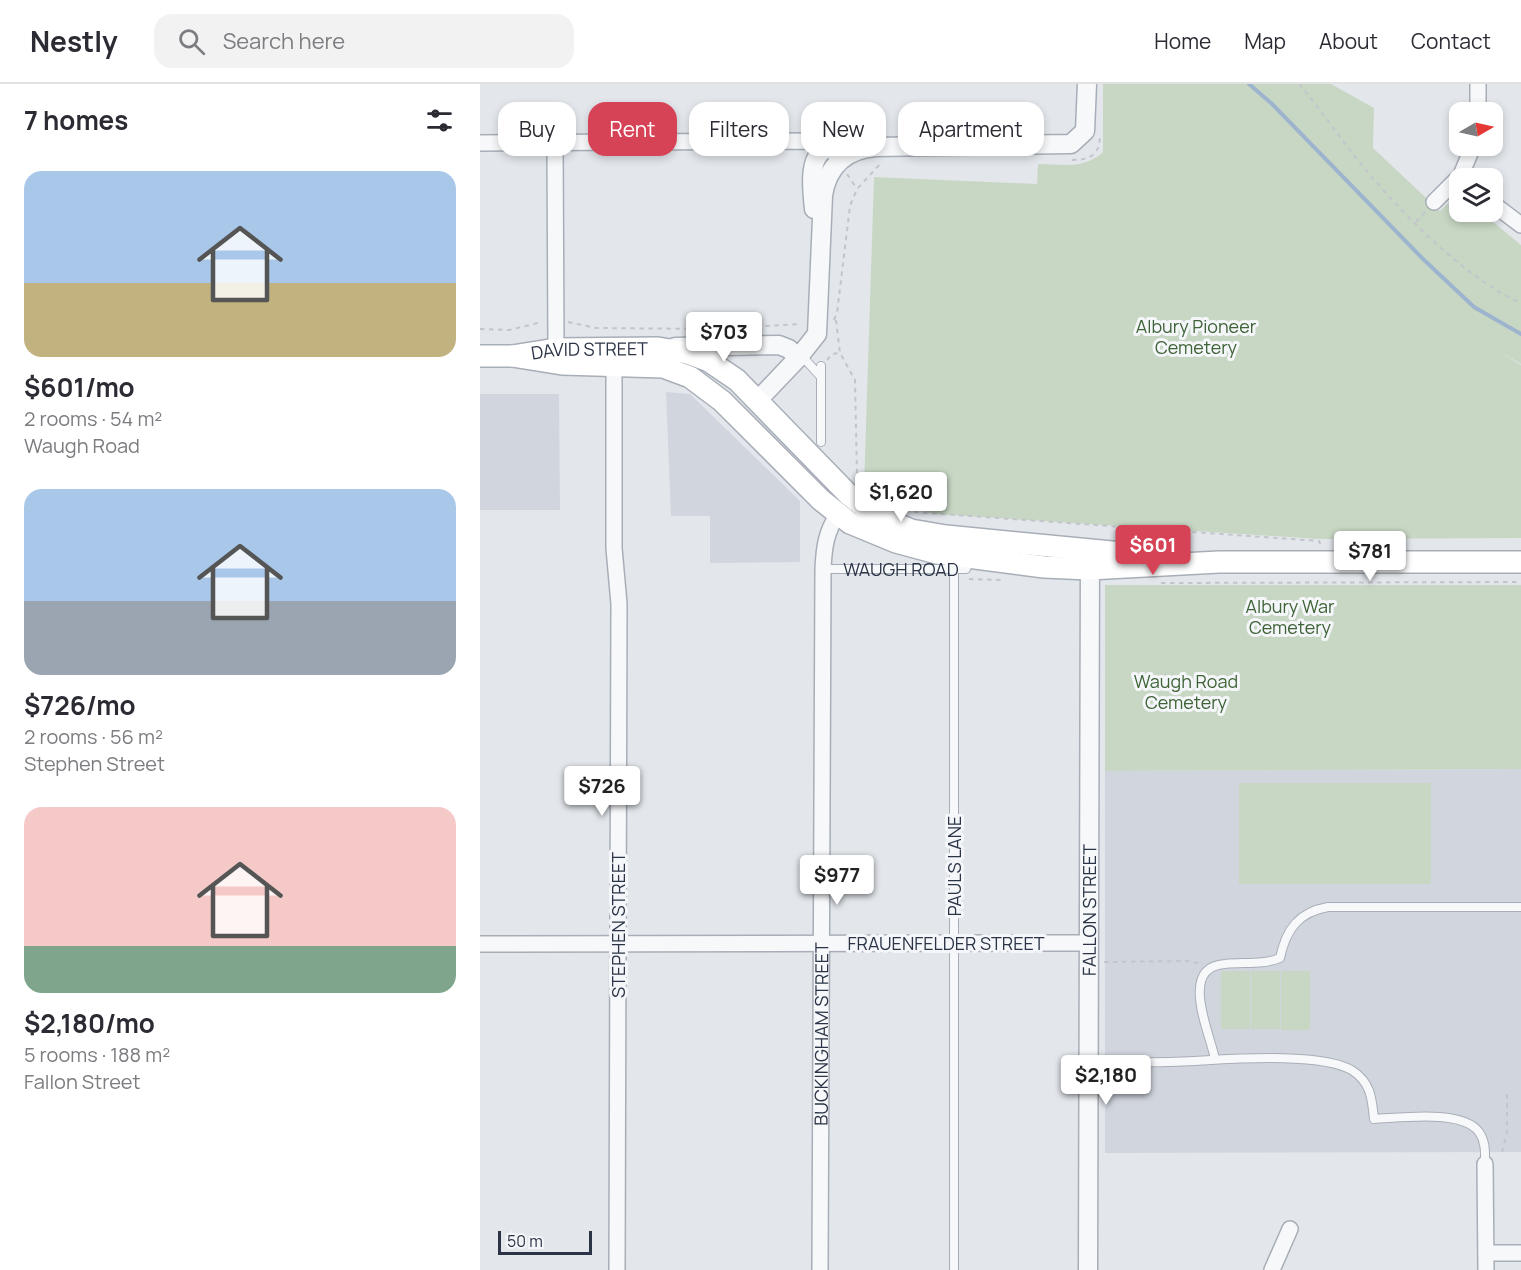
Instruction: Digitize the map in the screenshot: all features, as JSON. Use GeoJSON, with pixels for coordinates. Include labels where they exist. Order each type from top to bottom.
{"type":"FeatureCollection","features":[{"type":"Feature","properties":{"kind":"main road","name":"DAVID STREET"},"geometry":{"type":"LineString","coordinates":[[512,356],[556,349],[658,348],[687,353],[709,361],[737,380],[758,400]]}},
{"type":"Feature","properties":{"kind":"main road","name":"DAVID STREET"},"geometry":{"type":"LineString","coordinates":[[480,356],[512,356],[562,363],[647,365],[676,371],[705,386],[740,418]]}},
{"type":"Feature","properties":{"kind":"main road"},"geometry":{"type":"LineString","coordinates":[[740,418],[758,400]]}},
{"type":"Feature","properties":{"kind":"main road","name":"WAUGH ROAD"},"geometry":{"type":"LineString","coordinates":[[758,400],[848,494],[873,514],[911,530],[1089,559],[1219,562],[1521,562]]}},
{"type":"Feature","properties":{"kind":"main road","name":"WAUGH ROAD"},"geometry":{"type":"LineString","coordinates":[[740,418],[838,514],[864,530],[962,563],[1044,567],[1089,559]]}},
{"type":"Feature","properties":{"kind":"street"},"geometry":{"type":"LineString","coordinates":[[758,400],[800,356],[827,320],[819,260],[812,165],[816,156],[837,158],[854,151],[876,147],[1062,146],[1078,139],[1085,131],[1087,84]]}},
{"type":"Feature","properties":{"kind":"street"},"geometry":{"type":"LineString","coordinates":[[1478,84],[1478,102]]}},
{"type":"Feature","properties":{"kind":"street"},"geometry":{"type":"LineString","coordinates":[[576,143],[807,141],[823,142],[837,158]]}},
{"type":"Feature","properties":{"kind":"street"},"geometry":{"type":"LineString","coordinates":[[480,143],[498,143]]}},
{"type":"Feature","properties":{"kind":"street"},"geometry":{"type":"LineString","coordinates":[[555,156],[556,349]]}},
{"type":"Feature","properties":{"kind":"street"},"geometry":{"type":"LineString","coordinates":[[1434,202],[1449,189]]}},
{"type":"Feature","properties":{"kind":"street"},"geometry":{"type":"LineString","coordinates":[[1503,211],[1521,225]]}},
{"type":"Feature","properties":{"kind":"street"},"geometry":{"type":"LineString","coordinates":[[658,348],[779,345],[800,356]]}},
{"type":"Feature","properties":{"kind":"street","name":"STEPHEN STREET"},"geometry":{"type":"LineString","coordinates":[[614,364],[614,548],[619,604],[617,1270]]}},
{"type":"Feature","properties":{"kind":"street","name":"BUCKINGHAM STREET"},"geometry":{"type":"LineString","coordinates":[[820,1270],[823,569],[825,542],[829,528],[838,514]]}},
{"type":"Feature","properties":{"kind":"street","name":"FALLON STREET"},"geometry":{"type":"LineString","coordinates":[[1088,1270],[1089,559]]}},
{"type":"Feature","properties":{"kind":"street","name":"FRAUENFELDER STREET"},"geometry":{"type":"LineString","coordinates":[[480,944],[1087,943]]}},
{"type":"Feature","properties":{"kind":"street"},"geometry":{"type":"LineString","coordinates":[[1485,1164],[1486,1270]]}},
{"type":"Feature","properties":{"kind":"street"},"geometry":{"type":"LineString","coordinates":[[1272,1270],[1290,1229]]}},
{"type":"Feature","properties":{"kind":"street"},"geometry":{"type":"LineString","coordinates":[[1486,1253],[1521,1253]]}},
{"type":"Feature","properties":{"kind":"lane"},"geometry":{"type":"LineString","coordinates":[[800,356],[821,377]]}},
{"type":"Feature","properties":{"kind":"lane"},"geometry":{"type":"LineString","coordinates":[[821,366],[821,442]]}},
{"type":"Feature","properties":{"kind":"lane","name":"WAUGH ROAD"},"geometry":{"type":"LineString","coordinates":[[823,569],[962,563]]}},
{"type":"Feature","properties":{"kind":"lane","name":"PAULS LANE"},"geometry":{"type":"LineString","coordinates":[[954,1270],[954,943],[962,563]]}},
{"type":"Feature","properties":{"kind":"lane"},"geometry":{"type":"LineString","coordinates":[[1215,1059],[1198,994],[1205,972],[1213,965],[1270,962],[1280,957],[1290,928],[1299,917],[1311,909],[1328,907],[1521,907]]}},
{"type":"Feature","properties":{"kind":"lane"},"geometry":{"type":"LineString","coordinates":[[1088,1063],[1215,1059],[1315,1060],[1340,1065],[1354,1072],[1367,1084],[1374,1119],[1440,1117],[1463,1121],[1479,1131],[1485,1146],[1485,1164]]}},
{"type":"Feature","properties":{"kind":"path"},"geometry":{"type":"LineString","coordinates":[[1299,84],[1355,156],[1409,216],[1458,262],[1497,292],[1521,303]]}},
{"type":"Feature","properties":{"kind":"path"},"geometry":{"type":"LineString","coordinates":[[837,158],[857,189]]}},
{"type":"Feature","properties":{"kind":"path"},"geometry":{"type":"LineString","coordinates":[[827,320],[850,206],[857,189],[877,167],[890,159]]}},
{"type":"Feature","properties":{"kind":"path"},"geometry":{"type":"LineString","coordinates":[[480,330],[508,330],[544,322],[571,322],[596,328],[710,329],[793,327],[827,320],[838,323],[837,342],[840,353],[855,380],[856,478]]}},
{"type":"Feature","properties":{"kind":"path"},"geometry":{"type":"LineString","coordinates":[[821,366],[832,354],[840,353]]}},
{"type":"Feature","properties":{"kind":"path"},"geometry":{"type":"LineString","coordinates":[[911,512],[1319,540]]}},
{"type":"Feature","properties":{"kind":"path"},"geometry":{"type":"LineString","coordinates":[[1153,583],[1521,582]]}},
{"type":"Feature","properties":{"kind":"path"},"geometry":{"type":"LineString","coordinates":[[1104,962],[1187,961],[1213,965]]}},
{"type":"Feature","properties":{"kind":"path"},"geometry":{"type":"LineString","coordinates":[[1502,1152],[1507,1131],[1507,1093]]}},
{"type":"Feature","properties":{"kind":"shaded area"},"geometry":{"type":"Polygon","coordinates":[[[666,392],[690,394],[800,501],[800,562],[710,563],[710,516],[671,516],[666,392]]]}},
{"type":"Feature","properties":{"kind":"shaded area"},"geometry":{"type":"Polygon","coordinates":[[[480,394],[559,394],[560,510],[480,510],[480,394]]]}},
{"type":"Feature","properties":{"kind":"shaded area"},"geometry":{"type":"Polygon","coordinates":[[[1521,769],[1521,1152],[1105,1153],[1105,771],[1521,769]]]}},
{"type":"Feature","properties":{"kind":"green space","name":"Albury Pioneer Cemetery"},"geometry":{"type":"Polygon","coordinates":[[[1103,84],[1331,84],[1374,108],[1373,148],[1440,211],[1449,203],[1449,222],[1493,222],[1521,245],[1521,364],[1500,352],[1521,365],[1521,538],[1318,539],[936,514],[892,506],[864,487],[874,177],[1037,184],[1038,164],[1080,164],[1103,152],[1103,84]]]}},
{"type":"Feature","properties":{"kind":"green space","name":"Waugh Road Cemetery"},"geometry":{"type":"Polygon","coordinates":[[[1105,585],[1521,585],[1521,769],[1105,771],[1105,585]]]}},
{"type":"Feature","properties":{"kind":"green space"},"geometry":{"type":"Polygon","coordinates":[[[1239,783],[1431,783],[1431,884],[1239,884],[1239,783]]]}},
{"type":"Feature","properties":{"kind":"green space"},"geometry":{"type":"Polygon","coordinates":[[[1221,971],[1250,971],[1250,1029],[1221,1029],[1221,971]]]}},
{"type":"Feature","properties":{"kind":"green space"},"geometry":{"type":"Polygon","coordinates":[[[1251,971],[1280,971],[1280,1029],[1251,1029],[1251,971]]]}},
{"type":"Feature","properties":{"kind":"green space"},"geometry":{"type":"Polygon","coordinates":[[[1281,971],[1310,971],[1310,1030],[1281,1030],[1281,971]]]}},
{"type":"Feature","properties":{"kind":"waterway"},"geometry":{"type":"LineString","coordinates":[[1249,84],[1271,103],[1423,259],[1474,307],[1521,334]]}},
{"type":"Feature","properties":{"kind":"park label","name":"Albury War Cemetery"},"geometry":{"type":"Point","coordinates":[1290,616]}}]}
